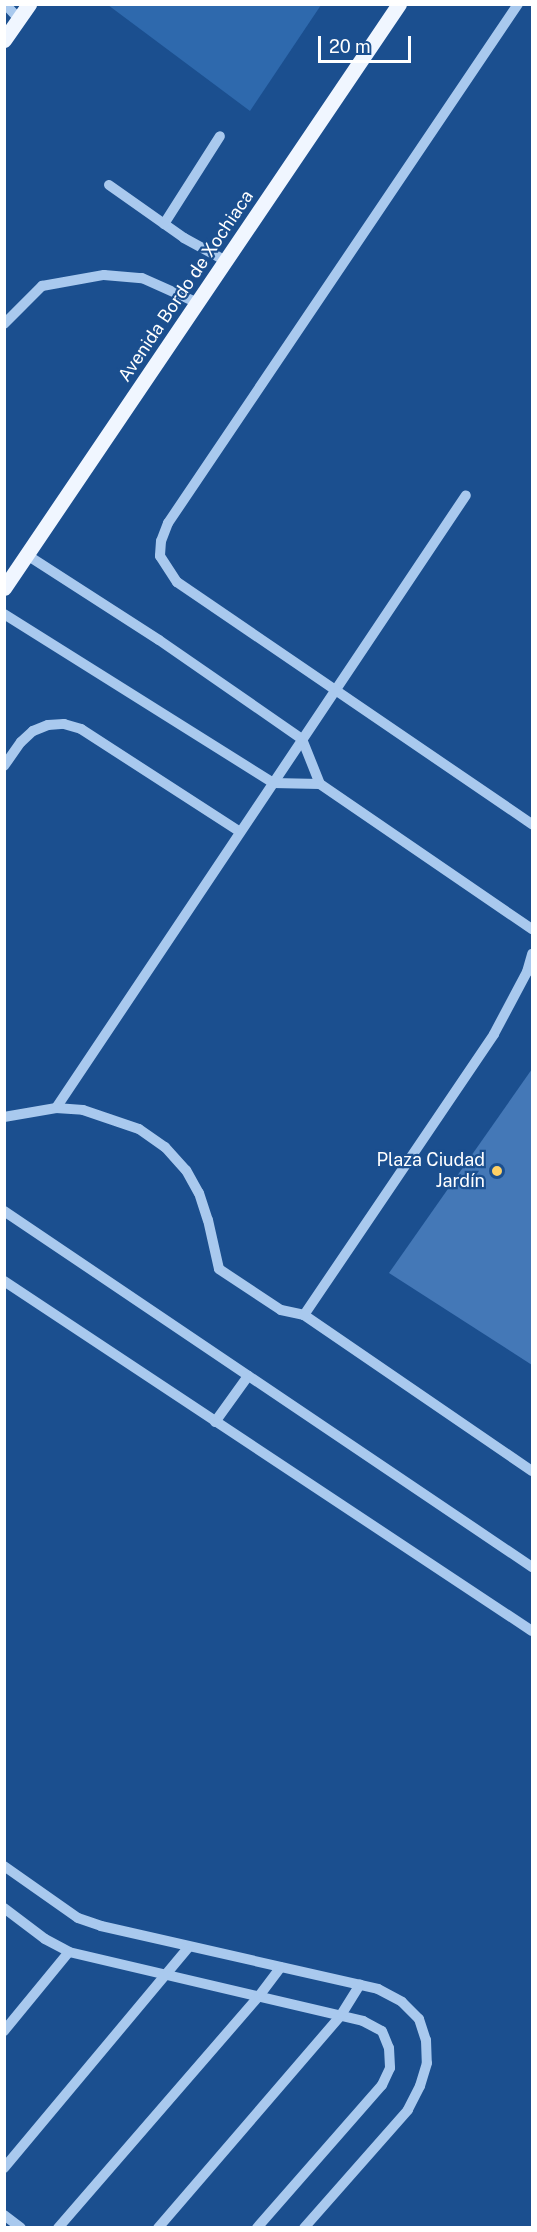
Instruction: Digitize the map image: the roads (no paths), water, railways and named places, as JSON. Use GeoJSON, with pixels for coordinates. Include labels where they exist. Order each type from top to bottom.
{"type":"FeatureCollection","features":[{"type":"Feature","properties":{"kind":"main road"},"geometry":{"type":"LineString","coordinates":[[4,40],[29,4]]}},
{"type":"Feature","properties":{"kind":"main road","name":"Avenida Bordo de Xochiaca"},"geometry":{"type":"LineString","coordinates":[[4,588],[399,4]]}},
{"type":"Feature","properties":{"kind":"street"},"geometry":{"type":"LineString","coordinates":[[5,4],[19,19]]}},
{"type":"Feature","properties":{"kind":"street"},"geometry":{"type":"LineString","coordinates":[[518,4],[168,523],[161,541],[160,556],[177,582],[532,824]]}},
{"type":"Feature","properties":{"kind":"street"},"geometry":{"type":"LineString","coordinates":[[164,224],[220,136]]}},
{"type":"Feature","properties":{"kind":"street"},"geometry":{"type":"LineString","coordinates":[[109,185],[184,238],[226,261]]}},
{"type":"Feature","properties":{"kind":"street"},"geometry":{"type":"LineString","coordinates":[[4,324],[42,286],[104,275],[142,278],[198,303]]}},
{"type":"Feature","properties":{"kind":"street"},"geometry":{"type":"LineString","coordinates":[[56,1108],[466,495]]}},
{"type":"Feature","properties":{"kind":"street"},"geometry":{"type":"LineString","coordinates":[[27,555],[159,640],[302,739],[320,784]]}},
{"type":"Feature","properties":{"kind":"street"},"geometry":{"type":"LineString","coordinates":[[4,614],[273,783],[320,784],[532,929]]}},
{"type":"Feature","properties":{"kind":"street"},"geometry":{"type":"LineString","coordinates":[[4,766],[21,742],[33,731],[48,725],[64,724],[81,729],[240,832]]}},
{"type":"Feature","properties":{"kind":"street"},"geometry":{"type":"LineString","coordinates":[[304,1316],[494,1034],[527,972],[532,954]]}},
{"type":"Feature","properties":{"kind":"street"},"geometry":{"type":"LineString","coordinates":[[4,1117],[56,1108],[83,1110],[113,1118],[139,1129],[165,1147],[186,1170],[199,1193],[208,1220],[219,1269],[281,1310],[304,1316],[532,1472]]}},
{"type":"Feature","properties":{"kind":"street"},"geometry":{"type":"LineString","coordinates":[[4,1211],[532,1567]]}},
{"type":"Feature","properties":{"kind":"street"},"geometry":{"type":"LineString","coordinates":[[4,1281],[532,1631]]}},
{"type":"Feature","properties":{"kind":"street"},"geometry":{"type":"LineString","coordinates":[[215,1422],[248,1376]]}},
{"type":"Feature","properties":{"kind":"street"},"geometry":{"type":"LineString","coordinates":[[4,1866],[78,1918],[100,1926],[378,1989],[402,2002],[418,2019],[426,2040],[427,2063],[420,2086],[408,2110],[304,2228]]}},
{"type":"Feature","properties":{"kind":"street"},"geometry":{"type":"LineString","coordinates":[[4,1908],[45,1939],[69,1952],[363,2021],[382,2031],[389,2048],[390,2068],[382,2085],[256,2228]]}},
{"type":"Feature","properties":{"kind":"street"},"geometry":{"type":"LineString","coordinates":[[4,2168],[168,1975],[189,1947]]}},
{"type":"Feature","properties":{"kind":"street"},"geometry":{"type":"LineString","coordinates":[[4,2031],[69,1952]]}},
{"type":"Feature","properties":{"kind":"street"},"geometry":{"type":"LineString","coordinates":[[58,2228],[259,1996],[281,1967]]}},
{"type":"Feature","properties":{"kind":"street"},"geometry":{"type":"LineString","coordinates":[[158,2228],[341,2016],[360,1985]]}},
{"type":"Feature","properties":{"kind":"street"},"geometry":{"type":"LineString","coordinates":[[4,2214],[21,2228]]}},
{"type":"Feature","properties":{"kind":"place","name":"Plaza Ciudad Jardín"},"geometry":{"type":"Point","coordinates":[497,1171]}}]}
